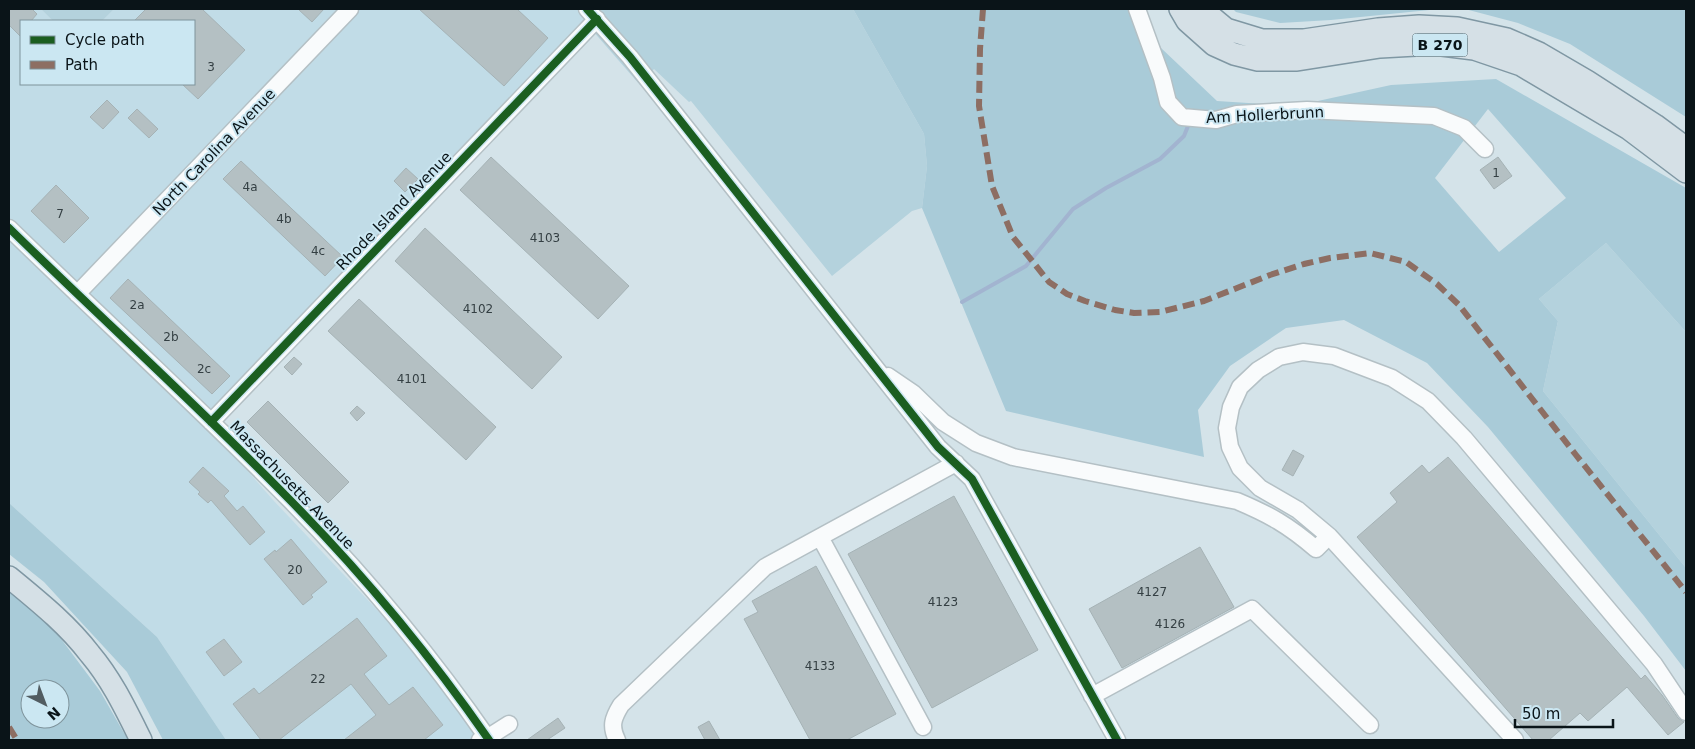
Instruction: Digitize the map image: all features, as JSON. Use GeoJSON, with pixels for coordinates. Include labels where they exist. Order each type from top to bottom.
{"type":"FeatureCollection","features":[{"type":"Feature","properties":{"kind":"main road","name":"B 270"},"geometry":{"type":"LineString","coordinates":[[1180,9],[1187,21],[1214,45],[1234,54],[1258,60],[1297,60],[1380,47],[1434,44],[1474,49],[1521,65],[1537,74],[1629,129],[1686,172]]}},
{"type":"Feature","properties":{"kind":"main road","name":"B 270"},"geometry":{"type":"LineString","coordinates":[[1202,9],[1226,28],[1262,40],[1304,40],[1378,29],[1420,26],[1457,28],[1507,39],[1539,53],[1587,81],[1656,125],[1686,148]]}},
{"type":"Feature","properties":{"kind":"main road"},"geometry":{"type":"LineString","coordinates":[[9,578],[53,614],[91,654],[124,706],[142,740]]}},
{"type":"Feature","properties":{"kind":"street","name":"North Carolina Avenue"},"geometry":{"type":"LineString","coordinates":[[77,294],[350,9]]}},
{"type":"Feature","properties":{"kind":"street","name":"Am Hollerbrunn"},"geometry":{"type":"LineString","coordinates":[[1137,9],[1162,78],[1168,102],[1182,116],[1216,120],[1237,114],[1308,110],[1426,115],[1434,116],[1464,128],[1485,150]]}},
{"type":"Feature","properties":{"kind":"street"},"geometry":{"type":"LineString","coordinates":[[592,14],[630,57],[938,447],[972,479],[1117,740]]}},
{"type":"Feature","properties":{"kind":"street","name":"Rhode Island Avenue"},"geometry":{"type":"LineString","coordinates":[[210,422],[592,14]]}},
{"type":"Feature","properties":{"kind":"street","name":"Massachusetts Avenue"},"geometry":{"type":"LineString","coordinates":[[9,228],[288,498],[350,565],[440,673],[486,740]]}},
{"type":"Feature","properties":{"kind":"street"},"geometry":{"type":"LineString","coordinates":[[1515,740],[1330,536],[1298,510],[1260,488],[1240,468],[1230,448],[1227,428],[1231,407],[1240,387],[1258,370],[1279,357],[1303,352],[1334,356],[1392,378],[1428,401],[1464,438],[1654,664],[1686,712]]}},
{"type":"Feature","properties":{"kind":"street"},"geometry":{"type":"LineString","coordinates":[[874,366],[913,393],[943,422],[976,443],[1013,457],[1237,501],[1270,515],[1294,530],[1316,549],[1330,536]]}},
{"type":"Feature","properties":{"kind":"street"},"geometry":{"type":"LineString","coordinates":[[617,740],[612,725],[614,715],[621,705],[765,567],[956,463]]}},
{"type":"Feature","properties":{"kind":"street"},"geometry":{"type":"LineString","coordinates":[[820,537],[923,728]]}},
{"type":"Feature","properties":{"kind":"street"},"geometry":{"type":"LineString","coordinates":[[1092,696],[1252,609],[1370,725]]}},
{"type":"Feature","properties":{"kind":"street"},"geometry":{"type":"LineString","coordinates":[[486,740],[509,724]]}},
{"type":"Feature","properties":{"kind":"shaded area"},"geometry":{"type":"Polygon","coordinates":[[[9,9],[41,9],[52,20],[20,20],[20,85],[195,85],[195,20],[103,20],[114,9],[599,9],[606,16],[205,422],[273,500],[400,634],[479,740],[226,740],[157,637],[9,503],[9,9]]]}},
{"type":"Feature","properties":{"kind":"shaded area"},"geometry":{"type":"Polygon","coordinates":[[[41,9],[114,9],[103,20],[52,20],[41,9]]]}},
{"type":"Feature","properties":{"kind":"shaded area"},"geometry":{"type":"Polygon","coordinates":[[[599,9],[853,9],[924,134],[927,166],[922,208],[912,211],[832,276],[691,101],[689,102],[654,69],[640,85],[592,30],[606,16],[599,9]]]}},
{"type":"Feature","properties":{"kind":"shaded area"},"geometry":{"type":"Polygon","coordinates":[[[853,9],[1143,9],[1161,48],[1217,101],[1295,106],[1391,85],[1496,79],[1686,188],[1686,332],[1606,243],[1539,299],[1558,321],[1543,391],[1686,568],[1686,671],[1644,616],[1488,427],[1427,363],[1344,320],[1286,328],[1230,366],[1198,410],[1204,457],[1006,411],[922,208],[927,166],[924,134],[853,9]],[[1488,109],[1435,178],[1499,252],[1566,198],[1488,109]]]}},
{"type":"Feature","properties":{"kind":"shaded area"},"geometry":{"type":"Polygon","coordinates":[[[1233,9],[1439,9],[1280,23],[1236,12],[1233,9]]]}},
{"type":"Feature","properties":{"kind":"shaded area"},"geometry":{"type":"Polygon","coordinates":[[[1465,9],[1686,9],[1686,117],[1570,44],[1518,23],[1465,9]]]}},
{"type":"Feature","properties":{"kind":"shaded area"},"geometry":{"type":"Polygon","coordinates":[[[1606,243],[1686,332],[1686,568],[1543,391],[1558,321],[1539,299],[1606,243]]]}},
{"type":"Feature","properties":{"kind":"shaded area"},"geometry":{"type":"Polygon","coordinates":[[[9,503],[157,637],[226,740],[163,740],[127,672],[44,582],[9,554],[9,503]]]}},
{"type":"Feature","properties":{"kind":"shaded area"},"geometry":{"type":"Polygon","coordinates":[[[9,588],[41,612],[100,691],[128,740],[9,740],[9,588]]]}},
{"type":"Feature","properties":{"kind":"building"},"geometry":{"type":"Polygon","coordinates":[[[9,9],[32,9],[37,14],[32,20],[20,20],[20,36],[9,25],[9,9]]]}},
{"type":"Feature","properties":{"kind":"building"},"geometry":{"type":"Polygon","coordinates":[[[146,9],[202,9],[245,50],[198,99],[183,85],[195,85],[195,20],[135,20],[146,9]]]}},
{"type":"Feature","properties":{"kind":"building"},"geometry":{"type":"Polygon","coordinates":[[[298,9],[324,9],[312,22],[298,9]]]}},
{"type":"Feature","properties":{"kind":"building"},"geometry":{"type":"Polygon","coordinates":[[[419,9],[517,9],[548,38],[504,86],[419,9]]]}},
{"type":"Feature","properties":{"kind":"building"},"geometry":{"type":"Polygon","coordinates":[[[107,100],[119,112],[103,129],[90,117],[107,100]]]}},
{"type":"Feature","properties":{"kind":"building"},"geometry":{"type":"Polygon","coordinates":[[[137,109],[158,129],[149,138],[128,118],[137,109]]]}},
{"type":"Feature","properties":{"kind":"building"},"geometry":{"type":"Polygon","coordinates":[[[491,157],[629,286],[598,319],[460,190],[491,157]]]}},
{"type":"Feature","properties":{"kind":"building"},"geometry":{"type":"Polygon","coordinates":[[[1498,157],[1512,176],[1494,189],[1480,170],[1498,157]]]}},
{"type":"Feature","properties":{"kind":"building"},"geometry":{"type":"Polygon","coordinates":[[[241,161],[343,257],[325,276],[223,179],[241,161]]]}},
{"type":"Feature","properties":{"kind":"building"},"geometry":{"type":"Polygon","coordinates":[[[406,168],[418,179],[405,192],[394,181],[406,168]]]}},
{"type":"Feature","properties":{"kind":"building"},"geometry":{"type":"Polygon","coordinates":[[[56,185],[89,218],[64,243],[31,211],[56,185]]]}},
{"type":"Feature","properties":{"kind":"building"},"geometry":{"type":"Polygon","coordinates":[[[425,228],[562,357],[532,389],[395,261],[425,228]]]}},
{"type":"Feature","properties":{"kind":"building"},"geometry":{"type":"Polygon","coordinates":[[[128,279],[230,376],[212,394],[110,298],[128,279]]]}},
{"type":"Feature","properties":{"kind":"building"},"geometry":{"type":"Polygon","coordinates":[[[359,299],[496,427],[466,460],[328,331],[359,299]]]}},
{"type":"Feature","properties":{"kind":"building"},"geometry":{"type":"Polygon","coordinates":[[[294,357],[302,364],[292,375],[284,367],[294,357]]]}},
{"type":"Feature","properties":{"kind":"building"},"geometry":{"type":"Polygon","coordinates":[[[268,401],[349,482],[328,503],[247,422],[268,401]]]}},
{"type":"Feature","properties":{"kind":"building"},"geometry":{"type":"Polygon","coordinates":[[[357,406],[365,413],[357,421],[350,413],[357,406]]]}},
{"type":"Feature","properties":{"kind":"building"},"geometry":{"type":"Polygon","coordinates":[[[1293,450],[1304,456],[1293,476],[1282,470],[1293,450]]]}},
{"type":"Feature","properties":{"kind":"building"},"geometry":{"type":"Polygon","coordinates":[[[1448,457],[1641,679],[1645,675],[1678,718],[1684,722],[1668,735],[1627,687],[1588,721],[1580,713],[1549,740],[1533,740],[1357,537],[1397,502],[1390,493],[1422,465],[1429,473],[1448,457]]]}},
{"type":"Feature","properties":{"kind":"building"},"geometry":{"type":"Polygon","coordinates":[[[203,467],[229,491],[224,496],[237,511],[243,506],[265,532],[250,545],[211,500],[208,503],[189,482],[203,467]]]}},
{"type":"Feature","properties":{"kind":"building"},"geometry":{"type":"Polygon","coordinates":[[[954,496],[1038,650],[932,708],[848,554],[954,496]]]}},
{"type":"Feature","properties":{"kind":"building"},"geometry":{"type":"Polygon","coordinates":[[[291,539],[327,582],[311,595],[313,597],[303,605],[264,559],[275,550],[276,552],[291,539]]]}},
{"type":"Feature","properties":{"kind":"building"},"geometry":{"type":"Polygon","coordinates":[[[1200,547],[1234,607],[1122,668],[1089,609],[1200,547]]]}},
{"type":"Feature","properties":{"kind":"building"},"geometry":{"type":"Polygon","coordinates":[[[816,566],[896,714],[847,740],[810,740],[744,619],[758,612],[752,601],[816,566]]]}},
{"type":"Feature","properties":{"kind":"building"},"geometry":{"type":"Polygon","coordinates":[[[357,618],[387,656],[364,674],[389,705],[413,687],[443,725],[424,740],[344,740],[376,715],[351,684],[279,740],[261,740],[233,704],[254,688],[259,694],[357,618]]]}},
{"type":"Feature","properties":{"kind":"building"},"geometry":{"type":"Polygon","coordinates":[[[224,639],[242,662],[224,676],[206,652],[224,639]]]}},
{"type":"Feature","properties":{"kind":"building"},"geometry":{"type":"Polygon","coordinates":[[[558,718],[565,728],[547,740],[527,740],[558,718]]]}},
{"type":"Feature","properties":{"kind":"building"},"geometry":{"type":"Polygon","coordinates":[[[709,721],[720,740],[705,740],[698,727],[709,721]]]}},
{"type":"Feature","properties":{"kind":"waterway"},"geometry":{"type":"LineString","coordinates":[[962,302],[1026,266],[1073,209],[1106,188],[1160,159],[1184,136],[1188,126]]}},
{"type":"Feature","properties":{"kind":"marked path"},"geometry":{"type":"LineString","coordinates":[[983,9],[979,106],[992,186],[1013,237],[1049,282],[1067,294],[1115,310],[1134,313],[1160,312],[1204,301],[1270,275],[1330,258],[1370,253],[1406,262],[1437,284],[1459,305],[1686,592]]}},
{"type":"Feature","properties":{"kind":"marked path"},"geometry":{"type":"LineString","coordinates":[[9,727],[17,740]]}},
{"type":"Feature","properties":{"kind":"cycle path"},"geometry":{"type":"LineString","coordinates":[[587,9],[630,57],[938,447],[972,479],[1117,740]]}},
{"type":"Feature","properties":{"kind":"cycle path"},"geometry":{"type":"LineString","coordinates":[[211,422],[597,19]]}},
{"type":"Feature","properties":{"kind":"cycle path"},"geometry":{"type":"LineString","coordinates":[[9,228],[255,464],[316,527],[394,615],[489,740]]}}]}
